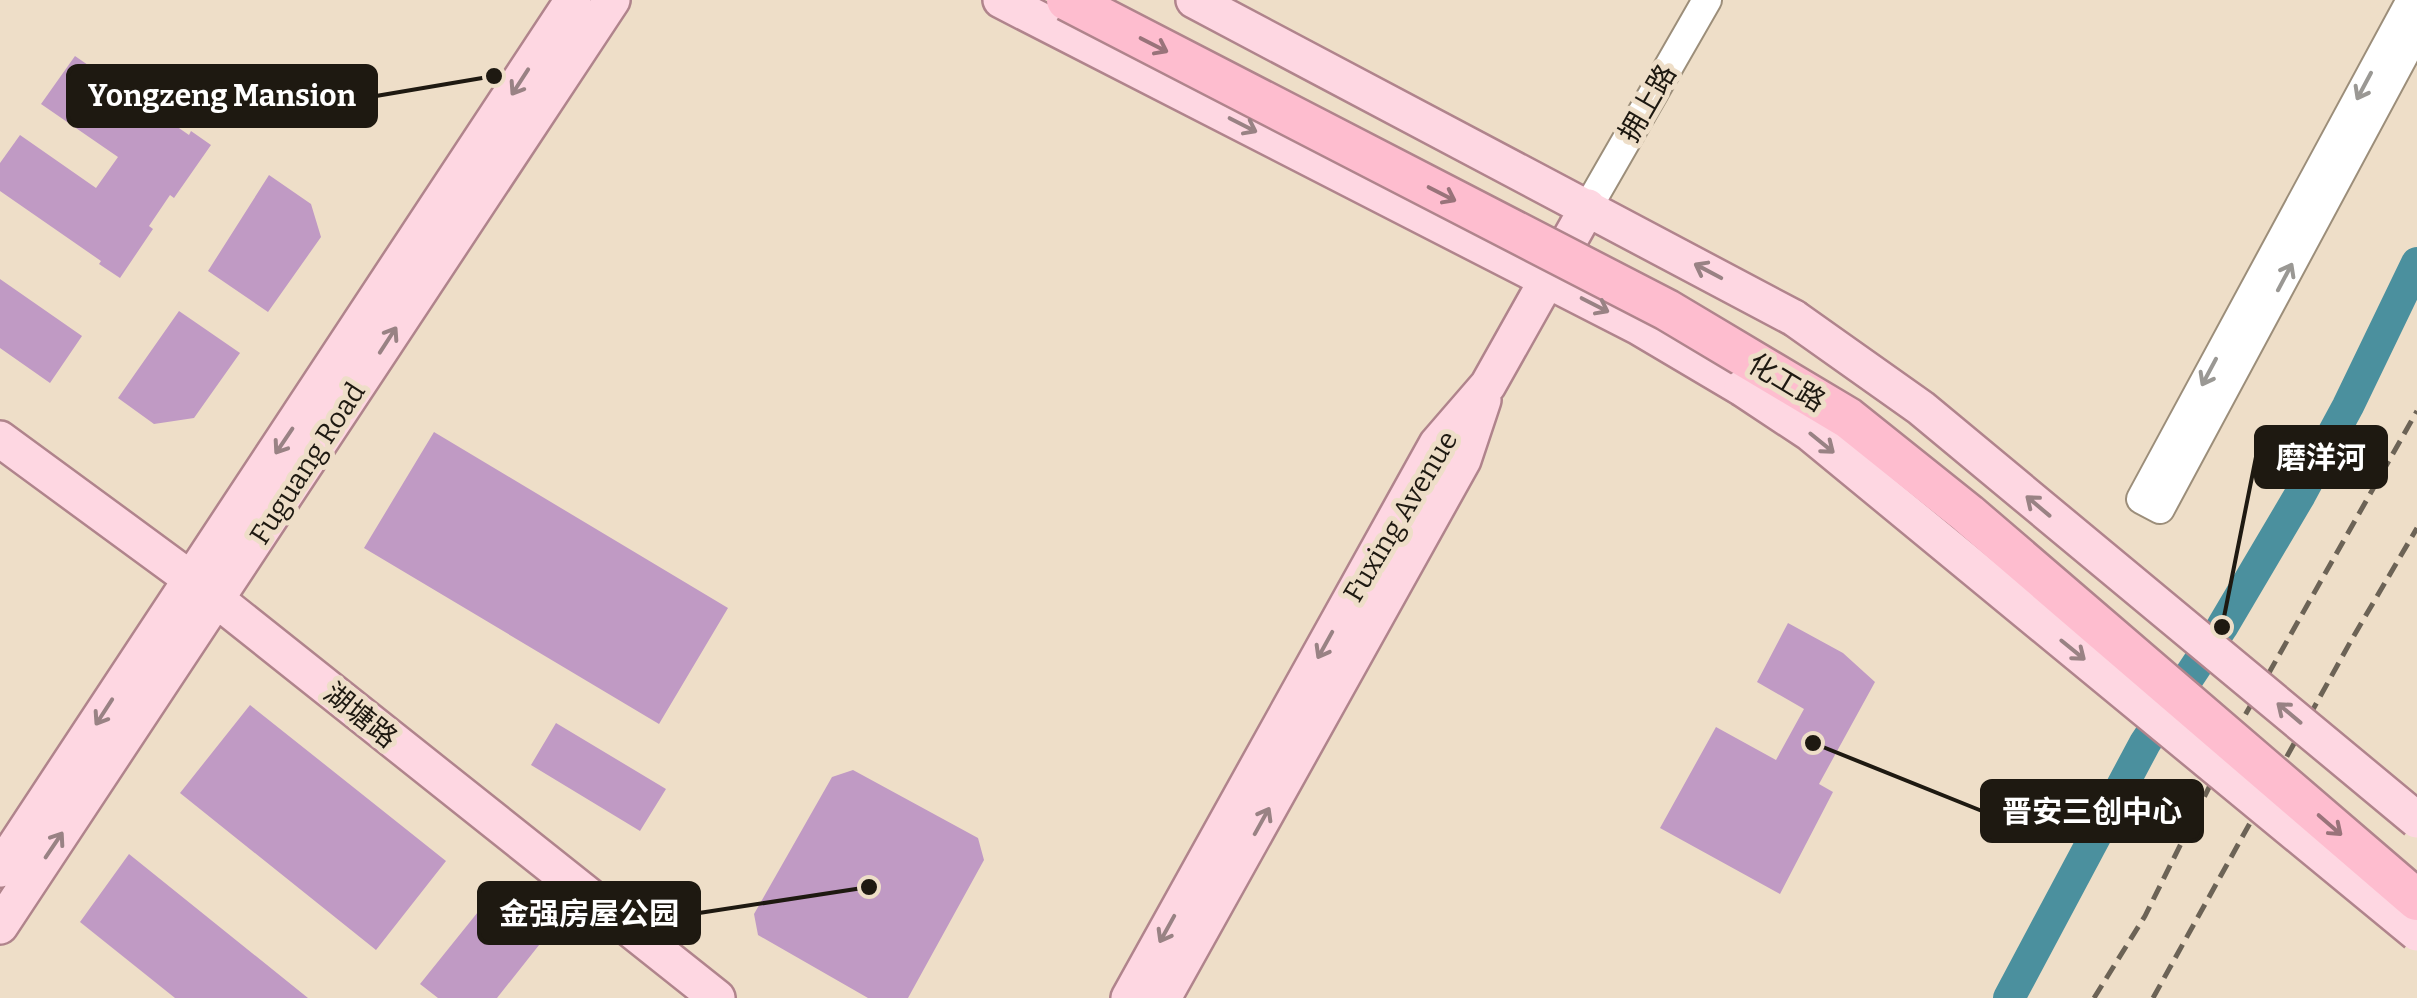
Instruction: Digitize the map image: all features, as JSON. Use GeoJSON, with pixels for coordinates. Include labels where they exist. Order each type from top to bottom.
{"type":"FeatureCollection","features":[{"type":"Feature","properties":{"kind":"highway","name":"化工路"},"geometry":{"type":"LineString","coordinates":[[1067,0],[1667,310],[1848,418],[1968,514],[2417,900]]}},
{"type":"Feature","properties":{"kind":"highway","name":"化工路"},"geometry":{"type":"LineString","coordinates":[[1127,0],[1682,286],[1863,398],[1982,492],[2417,863]]}},
{"type":"Feature","properties":{"kind":"main road","name":"Fuguang Road"},"geometry":{"type":"LineString","coordinates":[[0,926],[199,598],[573,0]]}},
{"type":"Feature","properties":{"kind":"main road","name":"Fuguang Road"},"geometry":{"type":"LineString","coordinates":[[0,869],[199,598],[537,114],[612,0]]}},
{"type":"Feature","properties":{"kind":"main road"},"geometry":{"type":"LineString","coordinates":[[537,114],[634,0]]}},
{"type":"Feature","properties":{"kind":"main road"},"geometry":{"type":"LineString","coordinates":[[1001,0],[1639,327],[1742,388],[1810,433],[2417,933]]}},
{"type":"Feature","properties":{"kind":"main road"},"geometry":{"type":"LineString","coordinates":[[1194,0],[1794,318],[1921,408],[2417,820]]}},
{"type":"Feature","properties":{"kind":"main road"},"geometry":{"type":"LineString","coordinates":[[1488,385],[1588,207]]}},
{"type":"Feature","properties":{"kind":"main road","name":"Fuxing Avenue"},"geometry":{"type":"LineString","coordinates":[[1128,998],[1437,444],[1488,385]]}},
{"type":"Feature","properties":{"kind":"main road","name":"Fuxing Avenue"},"geometry":{"type":"LineString","coordinates":[[1163,998],[1463,460],[1488,385]]}},
{"type":"Feature","properties":{"kind":"main road","name":"湖塘路"},"geometry":{"type":"LineString","coordinates":[[0,439],[686,998]]}},
{"type":"Feature","properties":{"kind":"main road","name":"湖塘路"},"geometry":{"type":"LineString","coordinates":[[0,467],[26,480],[199,598],[717,998]]}},
{"type":"Feature","properties":{"kind":"street","name":"拥上路"},"geometry":{"type":"LineString","coordinates":[[1588,207],[1706,0]]}},
{"type":"Feature","properties":{"kind":"street"},"geometry":{"type":"LineString","coordinates":[[2411,0],[2141,499],[2160,509],[2417,31]]}},
{"type":"Feature","properties":{"kind":"building"},"geometry":{"type":"Polygon","coordinates":[[[75,56],[189,135],[191,131],[211,145],[174,198],[170,195],[120,278],[0,191],[0,163],[20,135],[96,188],[118,157],[41,104],[75,56]]]}},
{"type":"Feature","properties":{"kind":"building"},"geometry":{"type":"Polygon","coordinates":[[[269,175],[311,204],[321,237],[268,312],[208,271],[269,175]]]}},
{"type":"Feature","properties":{"kind":"building"},"geometry":{"type":"Polygon","coordinates":[[[0,279],[82,336],[50,383],[0,348],[0,279]]]}},
{"type":"Feature","properties":{"kind":"building"},"geometry":{"type":"Polygon","coordinates":[[[179,311],[240,353],[194,418],[154,424],[118,398],[179,311]]]}},
{"type":"Feature","properties":{"kind":"building"},"geometry":{"type":"Polygon","coordinates":[[[434,432],[728,608],[659,724],[364,548],[434,432]]]}},
{"type":"Feature","properties":{"kind":"building"},"geometry":{"type":"Polygon","coordinates":[[[1788,623],[1843,653],[1875,682],[1819,784],[1833,792],[1780,894],[1660,828],[1716,727],[1776,760],[1804,709],[1757,682],[1788,623]]]}},
{"type":"Feature","properties":{"kind":"building"},"geometry":{"type":"Polygon","coordinates":[[[250,705],[446,861],[376,950],[180,793],[250,705]]]}},
{"type":"Feature","properties":{"kind":"building"},"geometry":{"type":"Polygon","coordinates":[[[556,723],[666,789],[640,831],[531,765],[556,723]]]}},
{"type":"Feature","properties":{"kind":"building"},"geometry":{"type":"Polygon","coordinates":[[[853,770],[978,838],[984,860],[908,998],[868,998],[758,935],[754,914],[832,777],[853,770]]]}},
{"type":"Feature","properties":{"kind":"building"},"geometry":{"type":"Polygon","coordinates":[[[129,854],[308,998],[175,998],[80,922],[129,854]]]}},
{"type":"Feature","properties":{"kind":"building"},"geometry":{"type":"Polygon","coordinates":[[[490,897],[543,940],[497,998],[438,998],[420,984],[490,897]]]}},
{"type":"Feature","properties":{"kind":"waterway"},"geometry":{"type":"LineString","coordinates":[[2009,998],[2145,743],[2222,627],[2300,495],[2417,263]]}},
{"type":"Feature","properties":{"kind":"railway"},"geometry":{"type":"LineString","coordinates":[[2094,998],[2145,916],[2244,717],[2417,411]]}},
{"type":"Feature","properties":{"kind":"railway"},"geometry":{"type":"LineString","coordinates":[[2153,998],[2417,528]]}},
{"type":"Feature","properties":{"kind":"place","name":"Yongzeng Mansion"},"geometry":{"type":"Point","coordinates":[494,76]}},
{"type":"Feature","properties":{"kind":"place","name":"磨洋河"},"geometry":{"type":"Point","coordinates":[2222,627]}},
{"type":"Feature","properties":{"kind":"place","name":"晋安三创中心"},"geometry":{"type":"Point","coordinates":[1813,743]}},
{"type":"Feature","properties":{"kind":"place","name":"金强房屋公园"},"geometry":{"type":"Point","coordinates":[869,887]}}]}
